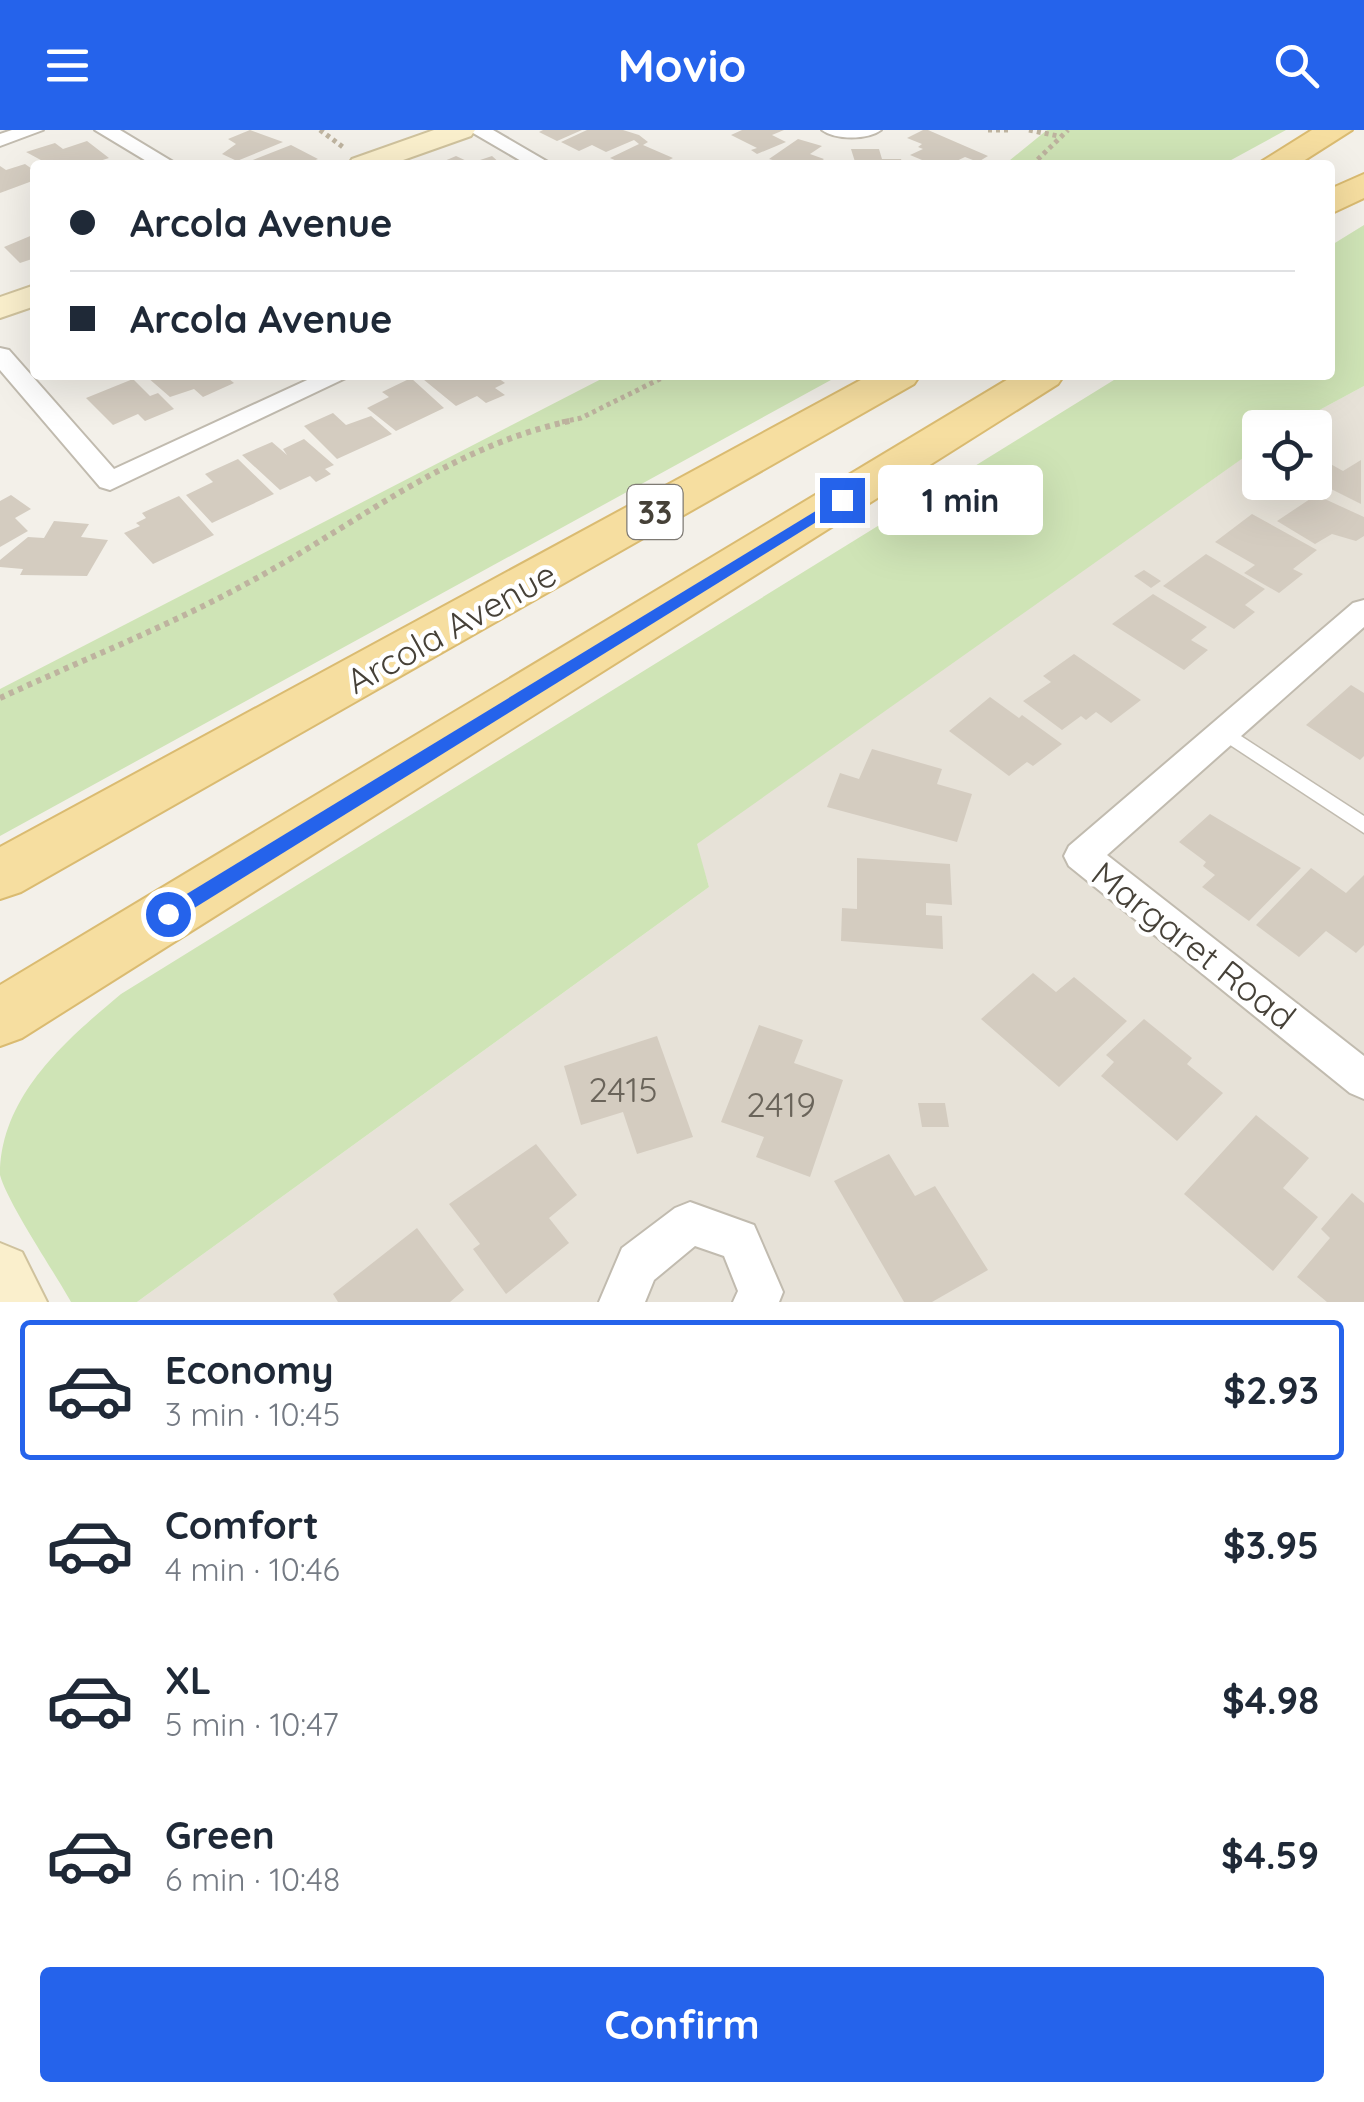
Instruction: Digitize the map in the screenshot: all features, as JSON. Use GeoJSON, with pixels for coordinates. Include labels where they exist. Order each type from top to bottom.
{"type":"FeatureCollection","features":[{"type":"Feature","properties":{"kind":"main road"},"geometry":{"type":"LineString","coordinates":[[1282,160],[1336,130]]}},
{"type":"Feature","properties":{"kind":"main road"},"geometry":{"type":"LineString","coordinates":[[1335,201],[1364,184]]}},
{"type":"Feature","properties":{"kind":"main road","name":"Arcola Avenue"},"geometry":{"type":"LineString","coordinates":[[0,875],[891,380]]}},
{"type":"Feature","properties":{"kind":"main road","name":"33"},"geometry":{"type":"LineString","coordinates":[[0,1018],[1036,380]]}},
{"type":"Feature","properties":{"kind":"street"},"geometry":{"type":"LineString","coordinates":[[0,140],[33,130]]}},
{"type":"Feature","properties":{"kind":"street"},"geometry":{"type":"LineString","coordinates":[[105,130],[159,160]]}},
{"type":"Feature","properties":{"kind":"street"},"geometry":{"type":"LineString","coordinates":[[356,158],[461,130]]}},
{"type":"Feature","properties":{"kind":"street"},"geometry":{"type":"LineString","coordinates":[[478,130],[533,160]]}},
{"type":"Feature","properties":{"kind":"street"},"geometry":{"type":"LineString","coordinates":[[832,130],[872,130]]}},
{"type":"Feature","properties":{"kind":"street"},"geometry":{"type":"LineString","coordinates":[[0,308],[30,297]]}},
{"type":"Feature","properties":{"kind":"street"},"geometry":{"type":"LineString","coordinates":[[0,355],[110,481],[329,380]]}},
{"type":"Feature","properties":{"kind":"street","name":"Margaret Road"},"geometry":{"type":"LineString","coordinates":[[1364,610],[1082,856],[1364,1080]]}},
{"type":"Feature","properties":{"kind":"street"},"geometry":{"type":"LineString","coordinates":[[622,1302],[638,1264],[690,1223],[739,1240],[761,1292],[756,1302]]}},
{"type":"Feature","properties":{"kind":"street"},"geometry":{"type":"LineString","coordinates":[[0,1274],[16,1302]]}},
{"type":"Feature","properties":{"kind":"lane"},"geometry":{"type":"LineString","coordinates":[[1224,732],[1364,826]]}},
{"type":"Feature","properties":{"kind":"path"},"geometry":{"type":"LineString","coordinates":[[320,130],[356,158]]}},
{"type":"Feature","properties":{"kind":"path"},"geometry":{"type":"LineString","coordinates":[[988,130],[1010,130]]}},
{"type":"Feature","properties":{"kind":"path"},"geometry":{"type":"LineString","coordinates":[[1028,130],[1058,136]]}},
{"type":"Feature","properties":{"kind":"path"},"geometry":{"type":"LineString","coordinates":[[1036,160],[1068,130]]}},
{"type":"Feature","properties":{"kind":"path"},"geometry":{"type":"LineString","coordinates":[[0,698],[239,588],[352,525],[441,466],[517,432],[581,418],[658,380]]}},
{"type":"Feature","properties":{"kind":"shaded area"},"geometry":{"type":"Polygon","coordinates":[[[1364,386],[1364,1302],[137,1302],[709,887],[696,844],[1242,458],[1242,500],[1332,500],[1332,410],[1320,410],[1364,386]]]}},
{"type":"Feature","properties":{"kind":"green space"},"geometry":{"type":"Polygon","coordinates":[[[1047,130],[1286,130],[1231,160],[1010,160],[1047,130]]]}},
{"type":"Feature","properties":{"kind":"green space"},"geometry":{"type":"Polygon","coordinates":[[[1364,225],[1364,386],[1320,410],[1242,410],[1242,459],[697,844],[709,887],[137,1302],[71,1302],[4,1187],[0,1175],[3,1146],[25,1093],[41,1070],[121,994],[1114,380],[1335,380],[1335,243],[1364,225]]]}},
{"type":"Feature","properties":{"kind":"green space"},"geometry":{"type":"Polygon","coordinates":[[[599,380],[831,380],[0,836],[0,689],[599,380]]]}},
{"type":"Feature","properties":{"kind":"building"},"geometry":{"type":"Polygon","coordinates":[[[250,130],[283,142],[235,160],[222,154],[236,144],[228,139],[250,130]]]}},
{"type":"Feature","properties":{"kind":"building"},"geometry":{"type":"Polygon","coordinates":[[[543,130],[582,130],[557,141],[539,132],[543,130]]]}},
{"type":"Feature","properties":{"kind":"building"},"geometry":{"type":"Polygon","coordinates":[[[587,130],[623,130],[639,135],[648,142],[643,145],[673,158],[610,158],[639,144],[634,140],[606,152],[592,145],[579,151],[561,142],[587,130]]]}},
{"type":"Feature","properties":{"kind":"building"},"geometry":{"type":"Polygon","coordinates":[[[742,130],[784,130],[772,135],[786,142],[757,154],[751,150],[757,148],[731,135],[742,130]]]}},
{"type":"Feature","properties":{"kind":"building"},"geometry":{"type":"Polygon","coordinates":[[[928,130],[988,156],[981,160],[922,160],[910,155],[923,149],[918,147],[922,144],[907,138],[928,130]]]}},
{"type":"Feature","properties":{"kind":"building"},"geometry":{"type":"Polygon","coordinates":[[[798,139],[822,146],[810,154],[824,159],[772,160],[769,159],[798,139]]]}},
{"type":"Feature","properties":{"kind":"building"},"geometry":{"type":"Polygon","coordinates":[[[87,141],[109,158],[41,160],[26,152],[55,143],[63,149],[87,141]]]}},
{"type":"Feature","properties":{"kind":"building"},"geometry":{"type":"Polygon","coordinates":[[[291,145],[318,159],[316,160],[253,160],[291,145]]]}},
{"type":"Feature","properties":{"kind":"building"},"geometry":{"type":"Polygon","coordinates":[[[851,149],[879,149],[882,159],[901,160],[854,160],[851,149]]]}},
{"type":"Feature","properties":{"kind":"building"},"geometry":{"type":"Polygon","coordinates":[[[25,164],[30,168],[30,182],[0,193],[0,166],[6,170],[25,164]]]}},
{"type":"Feature","properties":{"kind":"building"},"geometry":{"type":"Polygon","coordinates":[[[30,236],[30,260],[20,263],[4,247],[30,236]]]}},
{"type":"Feature","properties":{"kind":"building"},"geometry":{"type":"Polygon","coordinates":[[[134,380],[150,396],[158,393],[174,409],[145,421],[138,414],[113,425],[86,398],[134,380]]]}},
{"type":"Feature","properties":{"kind":"building"},"geometry":{"type":"Polygon","coordinates":[[[150,380],[234,383],[203,397],[194,389],[170,397],[150,380]]]}},
{"type":"Feature","properties":{"kind":"building"},"geometry":{"type":"Polygon","coordinates":[[[413,380],[444,408],[396,431],[367,408],[389,397],[382,392],[413,380]]]}},
{"type":"Feature","properties":{"kind":"building"},"geometry":{"type":"Polygon","coordinates":[[[424,380],[505,383],[495,388],[505,395],[486,403],[477,396],[456,406],[424,380]]]}},
{"type":"Feature","properties":{"kind":"building"},"geometry":{"type":"Polygon","coordinates":[[[333,413],[346,425],[371,416],[392,434],[337,459],[304,426],[333,413]]]}},
{"type":"Feature","properties":{"kind":"building"},"geometry":{"type":"Polygon","coordinates":[[[304,439],[334,465],[325,469],[331,474],[316,482],[310,476],[280,490],[242,455],[272,442],[287,455],[283,449],[304,439]]]}},
{"type":"Feature","properties":{"kind":"building"},"geometry":{"type":"Polygon","coordinates":[[[238,459],[274,494],[212,523],[186,495],[213,482],[205,474],[238,459]]]}},
{"type":"Feature","properties":{"kind":"building"},"geometry":{"type":"Polygon","coordinates":[[[1361,460],[1361,504],[1332,490],[1332,465],[1343,471],[1361,460]]]}},
{"type":"Feature","properties":{"kind":"building"},"geometry":{"type":"Polygon","coordinates":[[[11,495],[31,509],[15,518],[28,531],[0,547],[0,501],[11,495]]]}},
{"type":"Feature","properties":{"kind":"building"},"geometry":{"type":"Polygon","coordinates":[[[179,496],[214,535],[153,564],[124,533],[140,526],[136,523],[146,518],[142,513],[179,496]]]}},
{"type":"Feature","properties":{"kind":"building"},"geometry":{"type":"Polygon","coordinates":[[[1308,500],[1327,500],[1364,517],[1364,536],[1356,541],[1332,534],[1315,544],[1277,521],[1308,500]]]}},
{"type":"Feature","properties":{"kind":"building"},"geometry":{"type":"Polygon","coordinates":[[[1252,514],[1317,550],[1293,569],[1303,574],[1279,593],[1244,573],[1255,565],[1215,542],[1252,514]]]}},
{"type":"Feature","properties":{"kind":"building"},"geometry":{"type":"Polygon","coordinates":[[[54,521],[89,524],[81,537],[108,540],[87,576],[20,575],[23,569],[0,567],[0,560],[28,537],[44,538],[54,521]]]}},
{"type":"Feature","properties":{"kind":"building"},"geometry":{"type":"Polygon","coordinates":[[[1206,554],[1265,589],[1245,605],[1255,612],[1234,629],[1163,586],[1206,554]]]}},
{"type":"Feature","properties":{"kind":"building"},"geometry":{"type":"Polygon","coordinates":[[[1144,570],[1161,581],[1151,588],[1134,576],[1144,570]]]}},
{"type":"Feature","properties":{"kind":"building"},"geometry":{"type":"Polygon","coordinates":[[[1153,594],[1207,627],[1191,640],[1208,650],[1184,670],[1112,624],[1153,594]]]}},
{"type":"Feature","properties":{"kind":"building"},"geometry":{"type":"Polygon","coordinates":[[[1074,654],[1141,700],[1111,723],[1096,712],[1086,720],[1081,716],[1062,730],[1023,701],[1051,682],[1043,676],[1074,654]]]}},
{"type":"Feature","properties":{"kind":"building"},"geometry":{"type":"Polygon","coordinates":[[[1351,685],[1364,693],[1364,756],[1360,760],[1306,725],[1351,685]]]}},
{"type":"Feature","properties":{"kind":"building"},"geometry":{"type":"Polygon","coordinates":[[[990,697],[1062,744],[1033,766],[1027,762],[1009,776],[949,731],[990,697]]]}},
{"type":"Feature","properties":{"kind":"building"},"geometry":{"type":"Polygon","coordinates":[[[872,749],[942,769],[937,784],[972,794],[957,842],[827,807],[840,773],[859,779],[872,749]]]}},
{"type":"Feature","properties":{"kind":"building"},"geometry":{"type":"Polygon","coordinates":[[[1210,814],[1301,868],[1249,921],[1202,887],[1215,875],[1203,866],[1206,862],[1179,842],[1210,814]]]}},
{"type":"Feature","properties":{"kind":"building"},"geometry":{"type":"Polygon","coordinates":[[[857,858],[950,864],[952,905],[926,903],[926,915],[942,916],[943,949],[841,941],[842,908],[857,909],[857,858]]]}},
{"type":"Feature","properties":{"kind":"building"},"geometry":{"type":"Polygon","coordinates":[[[1311,868],[1346,893],[1364,875],[1364,945],[1356,953],[1326,931],[1299,957],[1256,925],[1311,868]]]}},
{"type":"Feature","properties":{"kind":"building"},"geometry":{"type":"Polygon","coordinates":[[[1033,973],[1056,992],[1074,977],[1127,1021],[1059,1087],[981,1019],[1033,973]]]}},
{"type":"Feature","properties":{"kind":"building"},"geometry":{"type":"Polygon","coordinates":[[[1144,1019],[1192,1058],[1187,1064],[1223,1093],[1177,1141],[1101,1076],[1114,1062],[1106,1055],[1144,1019]]]}},
{"type":"Feature","properties":{"kind":"building"},"geometry":{"type":"Polygon","coordinates":[[[759,1025],[803,1040],[794,1063],[843,1080],[810,1177],[756,1157],[764,1137],[721,1122],[759,1025]]]}},
{"type":"Feature","properties":{"kind":"building"},"geometry":{"type":"Polygon","coordinates":[[[657,1036],[693,1137],[637,1154],[623,1112],[581,1125],[564,1066],[657,1036]]]}},
{"type":"Feature","properties":{"kind":"building"},"geometry":{"type":"Polygon","coordinates":[[[918,1103],[945,1103],[949,1127],[922,1127],[918,1103]]]}},
{"type":"Feature","properties":{"kind":"building"},"geometry":{"type":"Polygon","coordinates":[[[1256,1115],[1309,1158],[1283,1188],[1318,1217],[1273,1271],[1184,1194],[1256,1115]]]}},
{"type":"Feature","properties":{"kind":"building"},"geometry":{"type":"Polygon","coordinates":[[[536,1144],[577,1195],[549,1218],[569,1243],[506,1294],[473,1249],[480,1244],[449,1204],[536,1144]]]}},
{"type":"Feature","properties":{"kind":"building"},"geometry":{"type":"Polygon","coordinates":[[[889,1154],[915,1196],[935,1186],[988,1270],[932,1302],[904,1302],[834,1181],[889,1154]]]}},
{"type":"Feature","properties":{"kind":"building"},"geometry":{"type":"Polygon","coordinates":[[[1352,1193],[1364,1203],[1364,1302],[1327,1302],[1297,1277],[1330,1238],[1321,1229],[1352,1193]]]}},
{"type":"Feature","properties":{"kind":"building"},"geometry":{"type":"Polygon","coordinates":[[[417,1228],[464,1290],[450,1302],[338,1302],[333,1294],[417,1228]]]}},
{"type":"Feature","properties":{"kind":"route"},"geometry":{"type":"LineString","coordinates":[[168,914],[842,500]]}}]}
